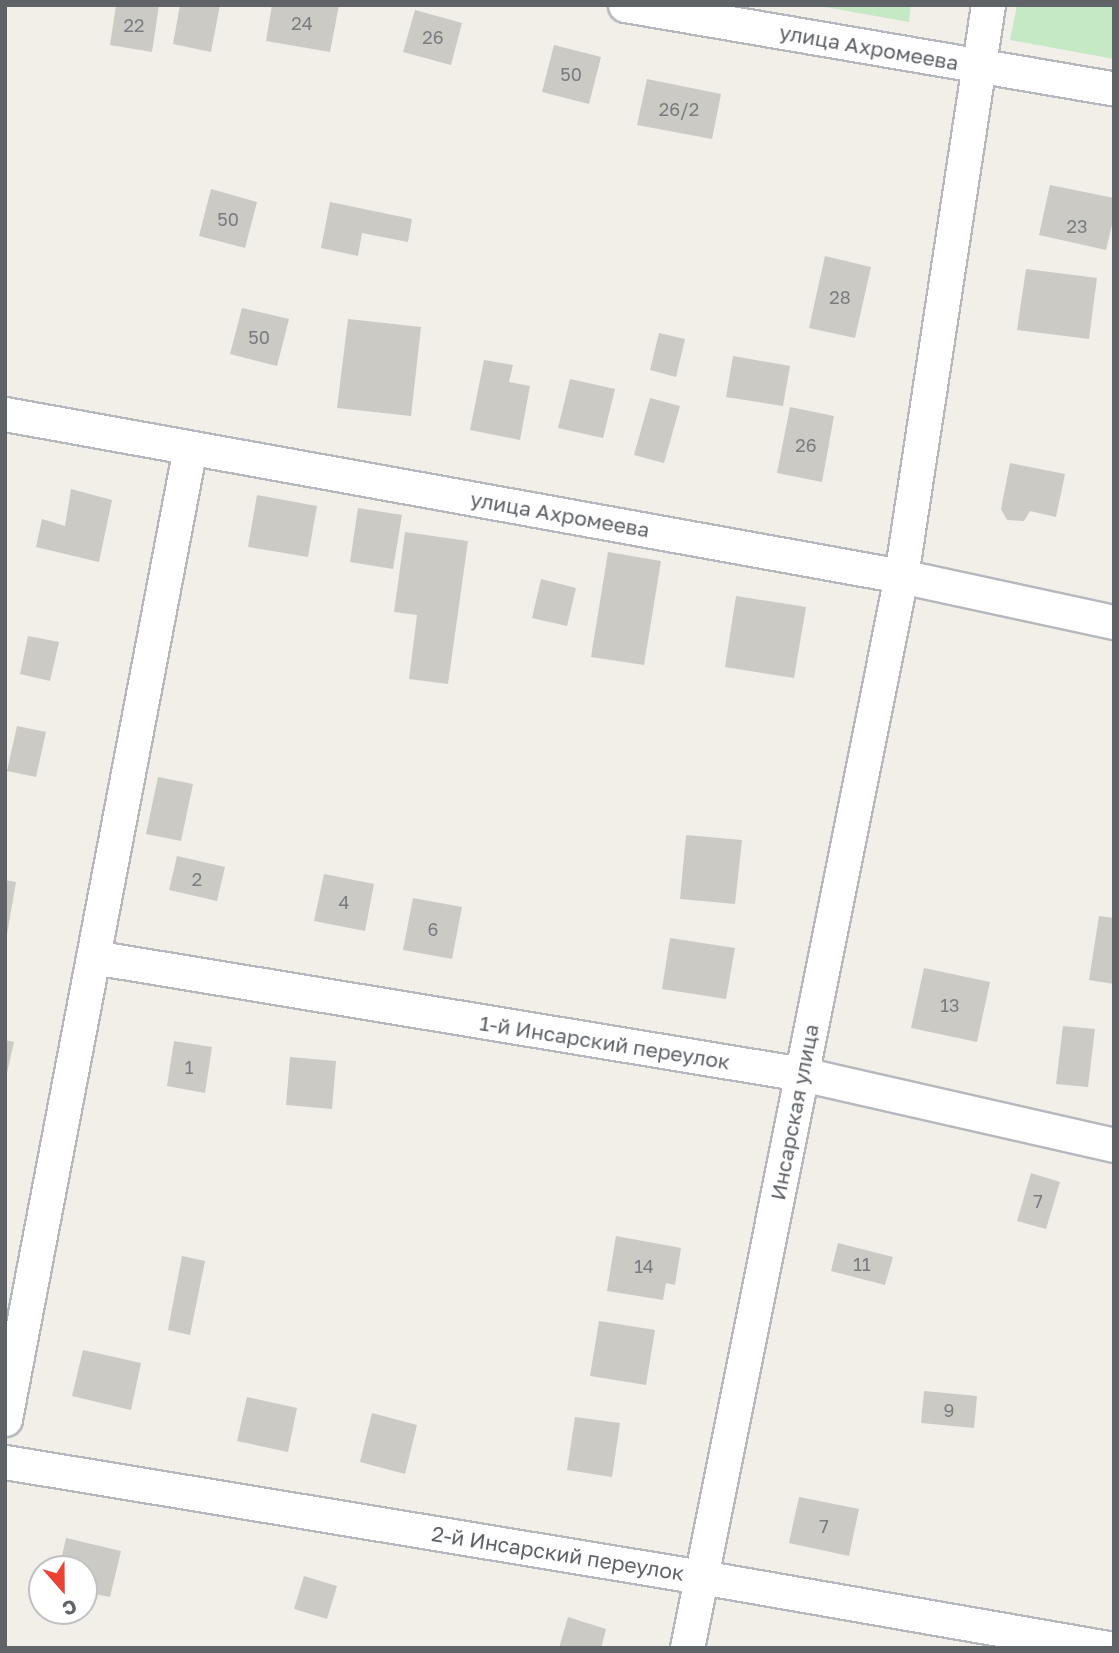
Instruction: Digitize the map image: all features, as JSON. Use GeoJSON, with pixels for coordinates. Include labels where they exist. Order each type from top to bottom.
{"type":"FeatureCollection","features":[{"type":"Feature","properties":{"kind":"street","name":"улица Ахромеева"},"geometry":{"type":"LineString","coordinates":[[625,5],[1114,89]]}},
{"type":"Feature","properties":{"kind":"street","name":"Инсарская улица"},"geometry":{"type":"LineString","coordinates":[[687,1648],[901,576],[988,5]]}},
{"type":"Feature","properties":{"kind":"street","name":"улица Ахромеева"},"geometry":{"type":"LineString","coordinates":[[5,414],[901,576],[1114,622]]}},
{"type":"Feature","properties":{"kind":"street"},"geometry":{"type":"LineString","coordinates":[[5,1419],[190,447]]}},
{"type":"Feature","properties":{"kind":"street","name":"1-й Инсарский переулок"},"geometry":{"type":"LineString","coordinates":[[93,957],[802,1074],[1114,1145]]}},
{"type":"Feature","properties":{"kind":"street","name":"2-й Инсарский переулок"},"geometry":{"type":"LineString","coordinates":[[5,1462],[701,1577],[1109,1648]]}},
{"type":"Feature","properties":{"kind":"green space"},"geometry":{"type":"Polygon","coordinates":[[[814,5],[911,5],[909,22],[814,5]]]}},
{"type":"Feature","properties":{"kind":"green space"},"geometry":{"type":"Polygon","coordinates":[[[1017,5],[1114,5],[1114,59],[1010,40],[1017,5]]]}},
{"type":"Feature","properties":{"kind":"building"},"geometry":{"type":"Polygon","coordinates":[[[116,5],[159,5],[152,52],[110,45],[116,5]]]}},
{"type":"Feature","properties":{"kind":"building"},"geometry":{"type":"Polygon","coordinates":[[[180,5],[220,5],[211,52],[173,44],[180,5]]]}},
{"type":"Feature","properties":{"kind":"building"},"geometry":{"type":"Polygon","coordinates":[[[272,5],[339,5],[330,52],[266,41],[272,5]]]}},
{"type":"Feature","properties":{"kind":"building"},"geometry":{"type":"Polygon","coordinates":[[[415,10],[462,23],[451,65],[403,52],[415,10]]]}},
{"type":"Feature","properties":{"kind":"building"},"geometry":{"type":"Polygon","coordinates":[[[554,45],[601,57],[589,104],[542,92],[554,45]]]}},
{"type":"Feature","properties":{"kind":"building"},"geometry":{"type":"Polygon","coordinates":[[[647,79],[721,94],[712,139],[637,125],[647,79]]]}},
{"type":"Feature","properties":{"kind":"building"},"geometry":{"type":"Polygon","coordinates":[[[1050,185],[1114,198],[1114,216],[1106,250],[1039,235],[1050,185]]]}},
{"type":"Feature","properties":{"kind":"building"},"geometry":{"type":"Polygon","coordinates":[[[211,189],[257,202],[245,248],[199,236],[211,189]]]}},
{"type":"Feature","properties":{"kind":"building"},"geometry":{"type":"Polygon","coordinates":[[[330,202],[412,219],[408,242],[362,233],[358,256],[321,248],[330,202]]]}},
{"type":"Feature","properties":{"kind":"building"},"geometry":{"type":"Polygon","coordinates":[[[825,256],[871,267],[855,338],[809,328],[825,256]]]}},
{"type":"Feature","properties":{"kind":"building"},"geometry":{"type":"Polygon","coordinates":[[[1026,269],[1097,278],[1089,339],[1017,330],[1026,269]]]}},
{"type":"Feature","properties":{"kind":"building"},"geometry":{"type":"Polygon","coordinates":[[[242,308],[289,319],[277,366],[230,354],[242,308]]]}},
{"type":"Feature","properties":{"kind":"building"},"geometry":{"type":"Polygon","coordinates":[[[348,319],[421,327],[411,416],[337,408],[348,319]]]}},
{"type":"Feature","properties":{"kind":"building"},"geometry":{"type":"Polygon","coordinates":[[[659,333],[685,339],[676,377],[650,370],[659,333]]]}},
{"type":"Feature","properties":{"kind":"building"},"geometry":{"type":"Polygon","coordinates":[[[733,356],[790,366],[783,406],[726,397],[733,356]]]}},
{"type":"Feature","properties":{"kind":"building"},"geometry":{"type":"Polygon","coordinates":[[[484,360],[513,365],[509,382],[530,386],[520,440],[470,430],[484,360]]]}},
{"type":"Feature","properties":{"kind":"building"},"geometry":{"type":"Polygon","coordinates":[[[570,379],[615,389],[603,438],[558,428],[570,379]]]}},
{"type":"Feature","properties":{"kind":"building"},"geometry":{"type":"Polygon","coordinates":[[[650,398],[680,406],[664,463],[634,455],[650,398]]]}},
{"type":"Feature","properties":{"kind":"building"},"geometry":{"type":"Polygon","coordinates":[[[790,407],[834,416],[822,482],[777,473],[790,407]]]}},
{"type":"Feature","properties":{"kind":"building"},"geometry":{"type":"Polygon","coordinates":[[[1010,463],[1065,474],[1056,517],[1030,511],[1024,521],[1007,520],[1001,509],[1010,463]]]}},
{"type":"Feature","properties":{"kind":"building"},"geometry":{"type":"Polygon","coordinates":[[[71,489],[112,500],[99,562],[36,547],[42,519],[65,526],[71,489]]]}},
{"type":"Feature","properties":{"kind":"building"},"geometry":{"type":"Polygon","coordinates":[[[257,495],[317,506],[308,557],[248,547],[257,495]]]}},
{"type":"Feature","properties":{"kind":"building"},"geometry":{"type":"Polygon","coordinates":[[[358,508],[402,515],[393,569],[350,562],[358,508]]]}},
{"type":"Feature","properties":{"kind":"building"},"geometry":{"type":"Polygon","coordinates":[[[405,532],[468,541],[448,684],[409,679],[417,615],[394,612],[405,532]]]}},
{"type":"Feature","properties":{"kind":"building"},"geometry":{"type":"Polygon","coordinates":[[[608,552],[661,561],[644,665],[591,657],[608,552]]]}},
{"type":"Feature","properties":{"kind":"building"},"geometry":{"type":"Polygon","coordinates":[[[541,579],[576,588],[567,626],[532,618],[541,579]]]}},
{"type":"Feature","properties":{"kind":"building"},"geometry":{"type":"Polygon","coordinates":[[[736,596],[806,607],[794,678],[725,667],[736,596]]]}},
{"type":"Feature","properties":{"kind":"building"},"geometry":{"type":"Polygon","coordinates":[[[28,636],[59,642],[50,681],[20,674],[28,636]]]}},
{"type":"Feature","properties":{"kind":"building"},"geometry":{"type":"Polygon","coordinates":[[[17,726],[46,732],[36,777],[7,771],[17,726]]]}},
{"type":"Feature","properties":{"kind":"building"},"geometry":{"type":"Polygon","coordinates":[[[158,777],[193,784],[181,841],[146,834],[158,777]]]}},
{"type":"Feature","properties":{"kind":"building"},"geometry":{"type":"Polygon","coordinates":[[[686,835],[742,840],[735,904],[680,899],[686,835]]]}},
{"type":"Feature","properties":{"kind":"building"},"geometry":{"type":"Polygon","coordinates":[[[177,856],[225,867],[217,901],[169,890],[177,856]]]}},
{"type":"Feature","properties":{"kind":"building"},"geometry":{"type":"Polygon","coordinates":[[[324,874],[374,884],[365,931],[314,921],[324,874]]]}},
{"type":"Feature","properties":{"kind":"building"},"geometry":{"type":"Polygon","coordinates":[[[5,880],[16,882],[7,934],[5,934],[5,880]]]}},
{"type":"Feature","properties":{"kind":"building"},"geometry":{"type":"Polygon","coordinates":[[[413,898],[462,907],[452,959],[403,950],[413,898]]]}},
{"type":"Feature","properties":{"kind":"building"},"geometry":{"type":"Polygon","coordinates":[[[1099,916],[1114,918],[1114,984],[1089,980],[1099,916]]]}},
{"type":"Feature","properties":{"kind":"building"},"geometry":{"type":"Polygon","coordinates":[[[670,938],[735,948],[726,999],[662,989],[670,938]]]}},
{"type":"Feature","properties":{"kind":"building"},"geometry":{"type":"Polygon","coordinates":[[[924,968],[990,982],[977,1042],[911,1028],[924,968]]]}},
{"type":"Feature","properties":{"kind":"building"},"geometry":{"type":"Polygon","coordinates":[[[1063,1026],[1095,1029],[1088,1087],[1056,1084],[1063,1026]]]}},
{"type":"Feature","properties":{"kind":"building"},"geometry":{"type":"Polygon","coordinates":[[[5,1040],[14,1042],[6,1077],[5,1077],[5,1040]]]}},
{"type":"Feature","properties":{"kind":"building"},"geometry":{"type":"Polygon","coordinates":[[[174,1041],[212,1047],[205,1093],[167,1086],[174,1041]]]}},
{"type":"Feature","properties":{"kind":"building"},"geometry":{"type":"Polygon","coordinates":[[[290,1057],[336,1061],[332,1109],[286,1105],[290,1057]]]}},
{"type":"Feature","properties":{"kind":"building"},"geometry":{"type":"Polygon","coordinates":[[[1031,1173],[1060,1182],[1046,1229],[1017,1221],[1031,1173]]]}},
{"type":"Feature","properties":{"kind":"building"},"geometry":{"type":"Polygon","coordinates":[[[616,1236],[681,1248],[675,1285],[666,1283],[663,1300],[607,1291],[616,1236]]]}},
{"type":"Feature","properties":{"kind":"building"},"geometry":{"type":"Polygon","coordinates":[[[838,1243],[893,1257],[885,1285],[831,1271],[838,1243]]]}},
{"type":"Feature","properties":{"kind":"building"},"geometry":{"type":"Polygon","coordinates":[[[182,1256],[205,1261],[190,1335],[168,1330],[182,1256]]]}},
{"type":"Feature","properties":{"kind":"building"},"geometry":{"type":"Polygon","coordinates":[[[599,1321],[655,1330],[646,1385],[590,1376],[599,1321]]]}},
{"type":"Feature","properties":{"kind":"building"},"geometry":{"type":"Polygon","coordinates":[[[83,1350],[141,1363],[131,1410],[72,1396],[83,1350]]]}},
{"type":"Feature","properties":{"kind":"building"},"geometry":{"type":"Polygon","coordinates":[[[924,1391],[977,1396],[974,1428],[921,1423],[924,1391]]]}},
{"type":"Feature","properties":{"kind":"building"},"geometry":{"type":"Polygon","coordinates":[[[247,1397],[297,1408],[288,1452],[237,1441],[247,1397]]]}},
{"type":"Feature","properties":{"kind":"building"},"geometry":{"type":"Polygon","coordinates":[[[372,1413],[417,1425],[405,1474],[360,1462],[372,1413]]]}},
{"type":"Feature","properties":{"kind":"building"},"geometry":{"type":"Polygon","coordinates":[[[575,1417],[620,1423],[612,1477],[567,1470],[575,1417]]]}},
{"type":"Feature","properties":{"kind":"building"},"geometry":{"type":"Polygon","coordinates":[[[799,1497],[859,1509],[849,1556],[789,1543],[799,1497]]]}},
{"type":"Feature","properties":{"kind":"building"},"geometry":{"type":"Polygon","coordinates":[[[66,1538],[121,1551],[110,1597],[98,1595],[98,1555],[62,1555],[66,1538]]]}},
{"type":"Feature","properties":{"kind":"building"},"geometry":{"type":"Polygon","coordinates":[[[304,1576],[337,1586],[327,1619],[294,1609],[304,1576]]]}},
{"type":"Feature","properties":{"kind":"building"},"geometry":{"type":"Polygon","coordinates":[[[568,1617],[606,1629],[601,1648],[559,1648],[568,1617]]]}}]}
